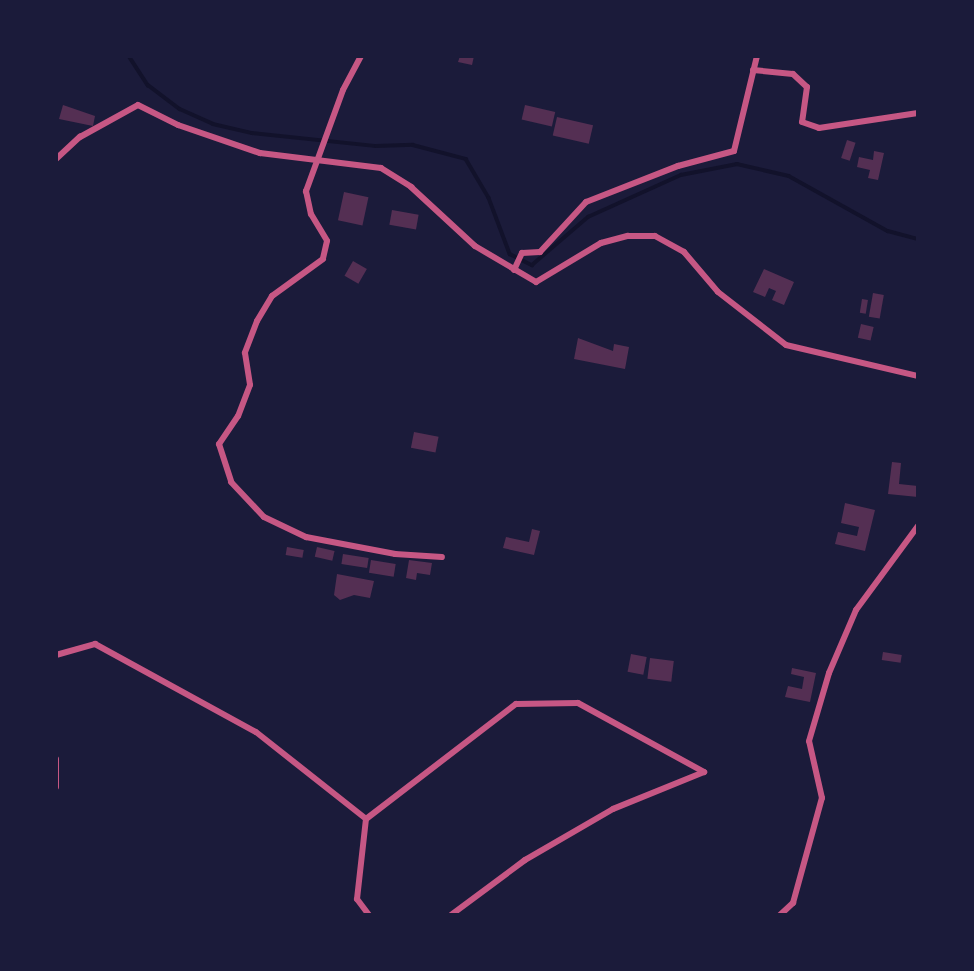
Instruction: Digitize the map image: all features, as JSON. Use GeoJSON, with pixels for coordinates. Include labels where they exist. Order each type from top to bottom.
{"type":"FeatureCollection","features":[{"type":"Feature","properties":{"kind":"street"},"geometry":{"type":"LineString","coordinates":[[361,56],[327,130],[306,191],[311,214],[327,241],[323,259],[272,296],[257,321],[245,353],[250,385],[238,416],[219,444],[231,482],[264,517],[306,537],[395,554],[442,557]]}},
{"type":"Feature","properties":{"kind":"street"},"geometry":{"type":"LineString","coordinates":[[514,270],[522,253],[540,252],[586,202],[678,166],[734,151],[757,56]]}},
{"type":"Feature","properties":{"kind":"street"},"geometry":{"type":"LineString","coordinates":[[753,70],[793,74],[807,87],[802,122],[819,128],[918,113]]}},
{"type":"Feature","properties":{"kind":"street"},"geometry":{"type":"LineString","coordinates":[[56,159],[80,137],[138,105],[214,139],[316,163],[381,168],[411,187],[475,246],[536,282],[601,243],[628,236],[655,236],[684,252],[718,292],[786,345],[918,376]]}},
{"type":"Feature","properties":{"kind":"street"},"geometry":{"type":"LineString","coordinates":[[780,915],[793,903],[822,798],[810,741],[829,673],[856,610],[918,526]]}},
{"type":"Feature","properties":{"kind":"street"},"geometry":{"type":"LineString","coordinates":[[56,655],[95,644],[256,732],[366,819]]}},
{"type":"Feature","properties":{"kind":"street"},"geometry":{"type":"LineString","coordinates":[[369,915],[357,899],[366,819],[516,704],[578,703],[704,772],[613,809],[525,860],[451,915]]}},
{"type":"Feature","properties":{"kind":"street"},"geometry":{"type":"LineString","coordinates":[[56,760],[56,787]]}},
{"type":"Feature","properties":{"kind":"building"},"geometry":{"type":"Polygon","coordinates":[[[460,56],[474,56],[472,65],[458,62],[460,56]]]}},
{"type":"Feature","properties":{"kind":"building"},"geometry":{"type":"Polygon","coordinates":[[[63,105],[95,116],[93,126],[59,119],[63,105]]]}},
{"type":"Feature","properties":{"kind":"building"},"geometry":{"type":"Polygon","coordinates":[[[525,105],[555,112],[552,127],[522,120],[525,105]]]}},
{"type":"Feature","properties":{"kind":"building"},"geometry":{"type":"Polygon","coordinates":[[[557,117],[593,125],[589,144],[553,136],[557,117]]]}},
{"type":"Feature","properties":{"kind":"building"},"geometry":{"type":"Polygon","coordinates":[[[847,140],[856,143],[850,161],[841,158],[847,140]]]}},
{"type":"Feature","properties":{"kind":"building"},"geometry":{"type":"Polygon","coordinates":[[[874,151],[884,153],[878,180],[868,178],[870,170],[857,167],[859,157],[873,160],[874,151]]]}},
{"type":"Feature","properties":{"kind":"building"},"geometry":{"type":"Polygon","coordinates":[[[344,192],[368,197],[362,226],[338,220],[344,192]]]}},
{"type":"Feature","properties":{"kind":"building"},"geometry":{"type":"Polygon","coordinates":[[[392,210],[419,215],[416,229],[389,225],[392,210]]]}},
{"type":"Feature","properties":{"kind":"building"},"geometry":{"type":"Polygon","coordinates":[[[353,261],[367,269],[358,284],[344,276],[353,261]]]}},
{"type":"Feature","properties":{"kind":"building"},"geometry":{"type":"Polygon","coordinates":[[[764,269],[794,282],[784,305],[772,300],[776,291],[769,288],[765,297],[753,292],[764,269]]]}},
{"type":"Feature","properties":{"kind":"building"},"geometry":{"type":"Polygon","coordinates":[[[873,293],[884,295],[880,319],[869,317],[873,293]]]}},
{"type":"Feature","properties":{"kind":"building"},"geometry":{"type":"Polygon","coordinates":[[[862,299],[868,300],[866,314],[860,313],[862,299]]]}},
{"type":"Feature","properties":{"kind":"building"},"geometry":{"type":"Polygon","coordinates":[[[861,324],[874,327],[871,341],[858,338],[861,324]]]}},
{"type":"Feature","properties":{"kind":"building"},"geometry":{"type":"Polygon","coordinates":[[[578,338],[613,351],[614,344],[629,347],[625,369],[574,359],[578,338]]]}},
{"type":"Feature","properties":{"kind":"building"},"geometry":{"type":"Polygon","coordinates":[[[414,432],[439,437],[435,452],[411,448],[414,432]]]}},
{"type":"Feature","properties":{"kind":"building"},"geometry":{"type":"Polygon","coordinates":[[[892,462],[901,463],[899,484],[918,486],[918,497],[888,494],[892,462]]]}},
{"type":"Feature","properties":{"kind":"building"},"geometry":{"type":"Polygon","coordinates":[[[845,503],[875,510],[865,551],[835,544],[838,532],[857,536],[859,527],[841,523],[845,503]]]}},
{"type":"Feature","properties":{"kind":"building"},"geometry":{"type":"Polygon","coordinates":[[[532,529],[540,531],[534,555],[503,548],[506,537],[529,542],[532,529]]]}},
{"type":"Feature","properties":{"kind":"building"},"geometry":{"type":"Polygon","coordinates":[[[287,547],[304,550],[302,558],[286,555],[287,547]]]}},
{"type":"Feature","properties":{"kind":"building"},"geometry":{"type":"Polygon","coordinates":[[[317,547],[335,551],[332,561],[315,557],[317,547]]]}},
{"type":"Feature","properties":{"kind":"building"},"geometry":{"type":"Polygon","coordinates":[[[343,554],[369,558],[367,568],[341,564],[343,554]]]}},
{"type":"Feature","properties":{"kind":"building"},"geometry":{"type":"Polygon","coordinates":[[[371,560],[396,564],[394,577],[369,573],[371,560]]]}},
{"type":"Feature","properties":{"kind":"building"},"geometry":{"type":"Polygon","coordinates":[[[409,560],[432,563],[430,575],[417,573],[416,580],[406,578],[409,560]]]}},
{"type":"Feature","properties":{"kind":"building"},"geometry":{"type":"Polygon","coordinates":[[[337,574],[374,581],[370,598],[354,595],[340,600],[334,595],[337,574]]]}},
{"type":"Feature","properties":{"kind":"building"},"geometry":{"type":"Polygon","coordinates":[[[883,652],[902,655],[901,663],[882,660],[883,652]]]}},
{"type":"Feature","properties":{"kind":"building"},"geometry":{"type":"Polygon","coordinates":[[[631,654],[647,657],[643,675],[628,672],[631,654]]]}},
{"type":"Feature","properties":{"kind":"building"},"geometry":{"type":"Polygon","coordinates":[[[650,658],[674,661],[671,682],[647,679],[650,658]]]}},
{"type":"Feature","properties":{"kind":"building"},"geometry":{"type":"Polygon","coordinates":[[[792,668],[816,673],[810,702],[785,697],[788,686],[802,689],[804,677],[791,674],[792,668]]]}},
{"type":"Feature","properties":{"kind":"waterway"},"geometry":{"type":"LineString","coordinates":[[129,56],[148,85],[180,109],[213,124],[252,133],[376,146],[413,145],[466,159],[489,198],[510,254],[532,265],[588,217],[681,175],[737,164],[789,176],[888,231],[918,239]]}}]}
